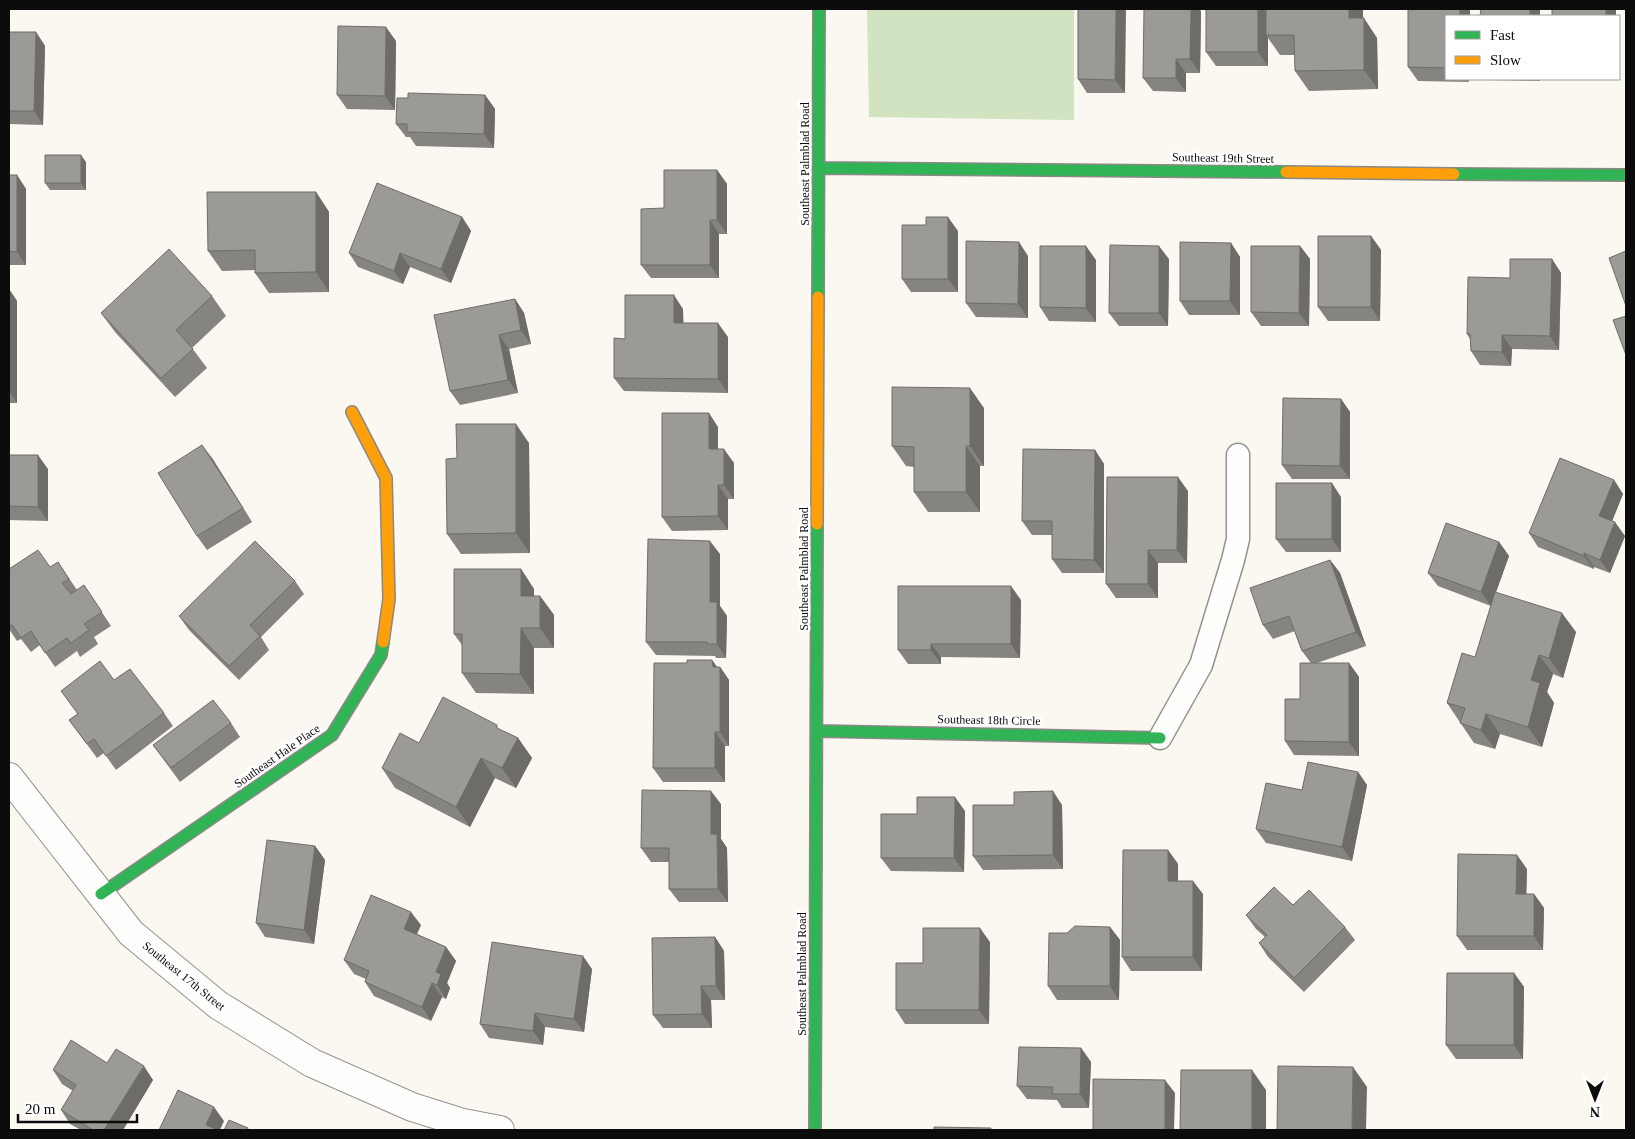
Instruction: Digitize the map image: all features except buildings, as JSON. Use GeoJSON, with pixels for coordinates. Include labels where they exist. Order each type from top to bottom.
{"type":"FeatureCollection","features":[{"type":"Feature","properties":{"kind":"street","name":"Southeast Palmblad Road"},"geometry":{"type":"LineString","coordinates":[[815,1130],[819,9]]}},
{"type":"Feature","properties":{"kind":"street","name":"Southeast 19th Street"},"geometry":{"type":"LineString","coordinates":[[819,168],[1626,176]]}},
{"type":"Feature","properties":{"kind":"street","name":"Southeast Hale Place"},"geometry":{"type":"LineString","coordinates":[[101,894],[332,735],[381,655],[389,599],[386,478],[352,412]]}},
{"type":"Feature","properties":{"kind":"street","name":"Southeast 18th Circle"},"geometry":{"type":"LineString","coordinates":[[817,731],[1160,738]]}},
{"type":"Feature","properties":{"kind":"street","name":"Southeast 17th Street"},"geometry":{"type":"LineString","coordinates":[[9,777],[131,933],[218,1005],[312,1062],[412,1106],[463,1123],[500,1130]]}},
{"type":"Feature","properties":{"kind":"lane"},"geometry":{"type":"LineString","coordinates":[[1160,738],[1202,665],[1233,560],[1238,539],[1238,455]]}},
{"type":"Feature","properties":{"kind":"green space"},"geometry":{"type":"Polygon","coordinates":[[[867,9],[1074,9],[1074,120],[869,117],[867,9]]]}},
{"type":"Feature","properties":{"kind":"traffic: fast"},"geometry":{"type":"LineString","coordinates":[[818,297],[819,9]]}},
{"type":"Feature","properties":{"kind":"traffic: fast"},"geometry":{"type":"LineString","coordinates":[[819,168],[1286,172]]}},
{"type":"Feature","properties":{"kind":"traffic: fast"},"geometry":{"type":"LineString","coordinates":[[1454,174],[1626,175]]}},
{"type":"Feature","properties":{"kind":"traffic: fast"},"geometry":{"type":"LineString","coordinates":[[815,1130],[817,524]]}},
{"type":"Feature","properties":{"kind":"traffic: fast"},"geometry":{"type":"LineString","coordinates":[[101,894],[332,735],[381,655],[383,642]]}},
{"type":"Feature","properties":{"kind":"traffic: fast"},"geometry":{"type":"LineString","coordinates":[[817,731],[1160,738]]}},
{"type":"Feature","properties":{"kind":"traffic: slow"},"geometry":{"type":"LineString","coordinates":[[1286,172],[1454,174]]}},
{"type":"Feature","properties":{"kind":"traffic: slow"},"geometry":{"type":"LineString","coordinates":[[817,524],[818,297]]}},
{"type":"Feature","properties":{"kind":"traffic: slow"},"geometry":{"type":"LineString","coordinates":[[352,412],[386,478],[389,599],[383,642]]}}]}
